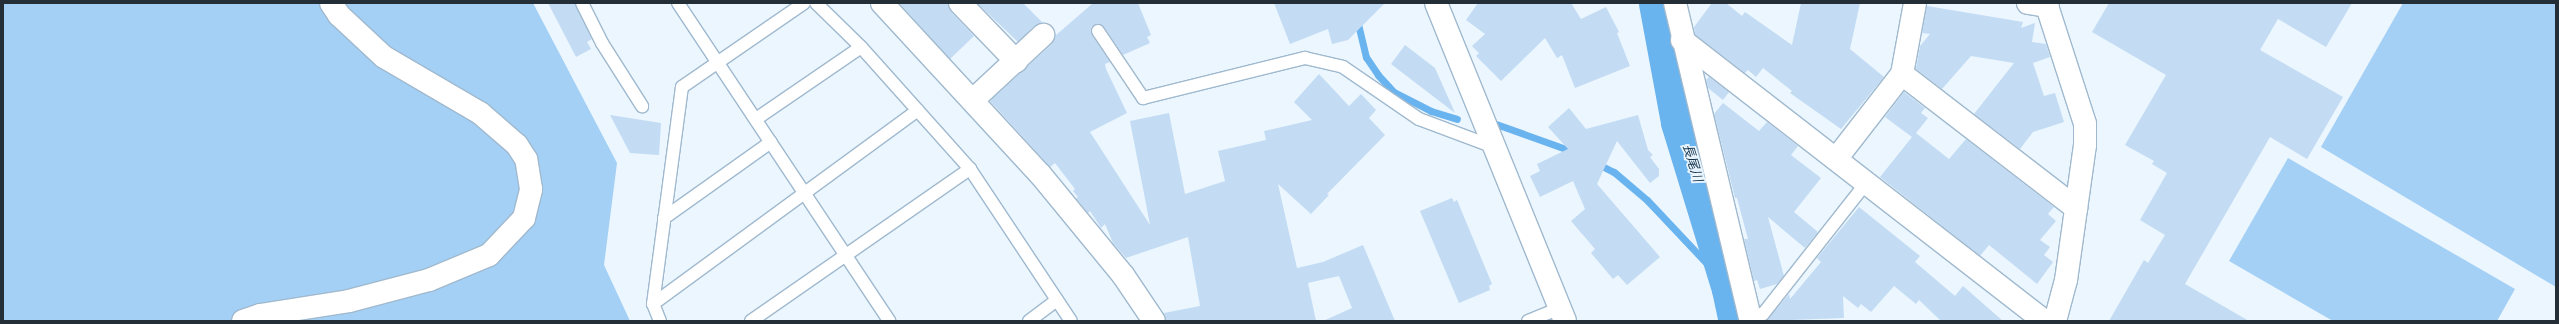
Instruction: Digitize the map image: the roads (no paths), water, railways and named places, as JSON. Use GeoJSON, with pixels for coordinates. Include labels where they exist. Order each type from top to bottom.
{"type":"FeatureCollection","features":[{"type":"Feature","properties":{"kind":"street"},"geometry":{"type":"LineString","coordinates":[[243,321],[260,315],[349,300],[429,280],[489,255],[524,218],[531,189],[526,159],[517,145],[480,113],[384,57],[339,15],[331,3]]}},
{"type":"Feature","properties":{"kind":"street"},"geometry":{"type":"LineString","coordinates":[[882,3],[1040,174],[1123,275],[1154,321]]}},
{"type":"Feature","properties":{"kind":"street"},"geometry":{"type":"LineString","coordinates":[[960,3],[1016,61]]}},
{"type":"Feature","properties":{"kind":"street"},"geometry":{"type":"LineString","coordinates":[[1436,3],[1563,314]]}},
{"type":"Feature","properties":{"kind":"street"},"geometry":{"type":"LineString","coordinates":[[1675,3],[1682,40],[1750,318]]}},
{"type":"Feature","properties":{"kind":"street"},"geometry":{"type":"LineString","coordinates":[[1836,159],[1902,74],[1915,3]]}},
{"type":"Feature","properties":{"kind":"street"},"geometry":{"type":"LineString","coordinates":[[2041,4],[2086,124],[2086,145],[2066,280],[2055,321]]}},
{"type":"Feature","properties":{"kind":"street"},"geometry":{"type":"LineString","coordinates":[[973,100],[1044,35]]}},
{"type":"Feature","properties":{"kind":"street"},"geometry":{"type":"LineString","coordinates":[[1682,40],[2044,321]]}},
{"type":"Feature","properties":{"kind":"street"},"geometry":{"type":"LineString","coordinates":[[1902,74],[2076,208]]}},
{"type":"Feature","properties":{"kind":"lane"},"geometry":{"type":"LineString","coordinates":[[582,3],[602,43],[642,106]]}},
{"type":"Feature","properties":{"kind":"lane"},"geometry":{"type":"LineString","coordinates":[[678,3],[889,321]]}},
{"type":"Feature","properties":{"kind":"lane"},"geometry":{"type":"LineString","coordinates":[[660,321],[653,304],[682,86],[804,3]]}},
{"type":"Feature","properties":{"kind":"lane"},"geometry":{"type":"LineString","coordinates":[[816,3],[860,47],[970,168],[1071,321]]}},
{"type":"Feature","properties":{"kind":"lane"},"geometry":{"type":"LineString","coordinates":[[1098,31],[1143,98],[1305,58],[1343,67],[1419,120],[1494,147]]}},
{"type":"Feature","properties":{"kind":"lane"},"geometry":{"type":"LineString","coordinates":[[756,119],[860,47]]}},
{"type":"Feature","properties":{"kind":"lane"},"geometry":{"type":"LineString","coordinates":[[653,304],[918,110]]}},
{"type":"Feature","properties":{"kind":"lane"},"geometry":{"type":"LineString","coordinates":[[664,218],[770,142]]}},
{"type":"Feature","properties":{"kind":"lane"},"geometry":{"type":"LineString","coordinates":[[751,321],[970,168]]}},
{"type":"Feature","properties":{"kind":"lane"},"geometry":{"type":"LineString","coordinates":[[1750,318],[1763,314],[1866,183]]}},
{"type":"Feature","properties":{"kind":"lane"},"geometry":{"type":"LineString","coordinates":[[1029,321],[1057,300]]}},
{"type":"Feature","properties":{"kind":"lane"},"geometry":{"type":"LineString","coordinates":[[1528,321],[1563,314]]}},
{"type":"Feature","properties":{"kind":"waterway"},"geometry":{"type":"LineString","coordinates":[[1353,3],[1366,57],[1378,75],[1394,92],[1431,111],[1457,119]]}},
{"type":"Feature","properties":{"kind":"waterway","name":"長尾川"},"geometry":{"type":"LineString","coordinates":[[1658,3],[1680,122],[1731,289],[1738,321]]}},
{"type":"Feature","properties":{"kind":"waterway"},"geometry":{"type":"LineString","coordinates":[[1496,124],[1574,152]]}},
{"type":"Feature","properties":{"kind":"waterway"},"geometry":{"type":"LineString","coordinates":[[1596,163],[1614,172],[1647,200],[1731,289]]}}]}
